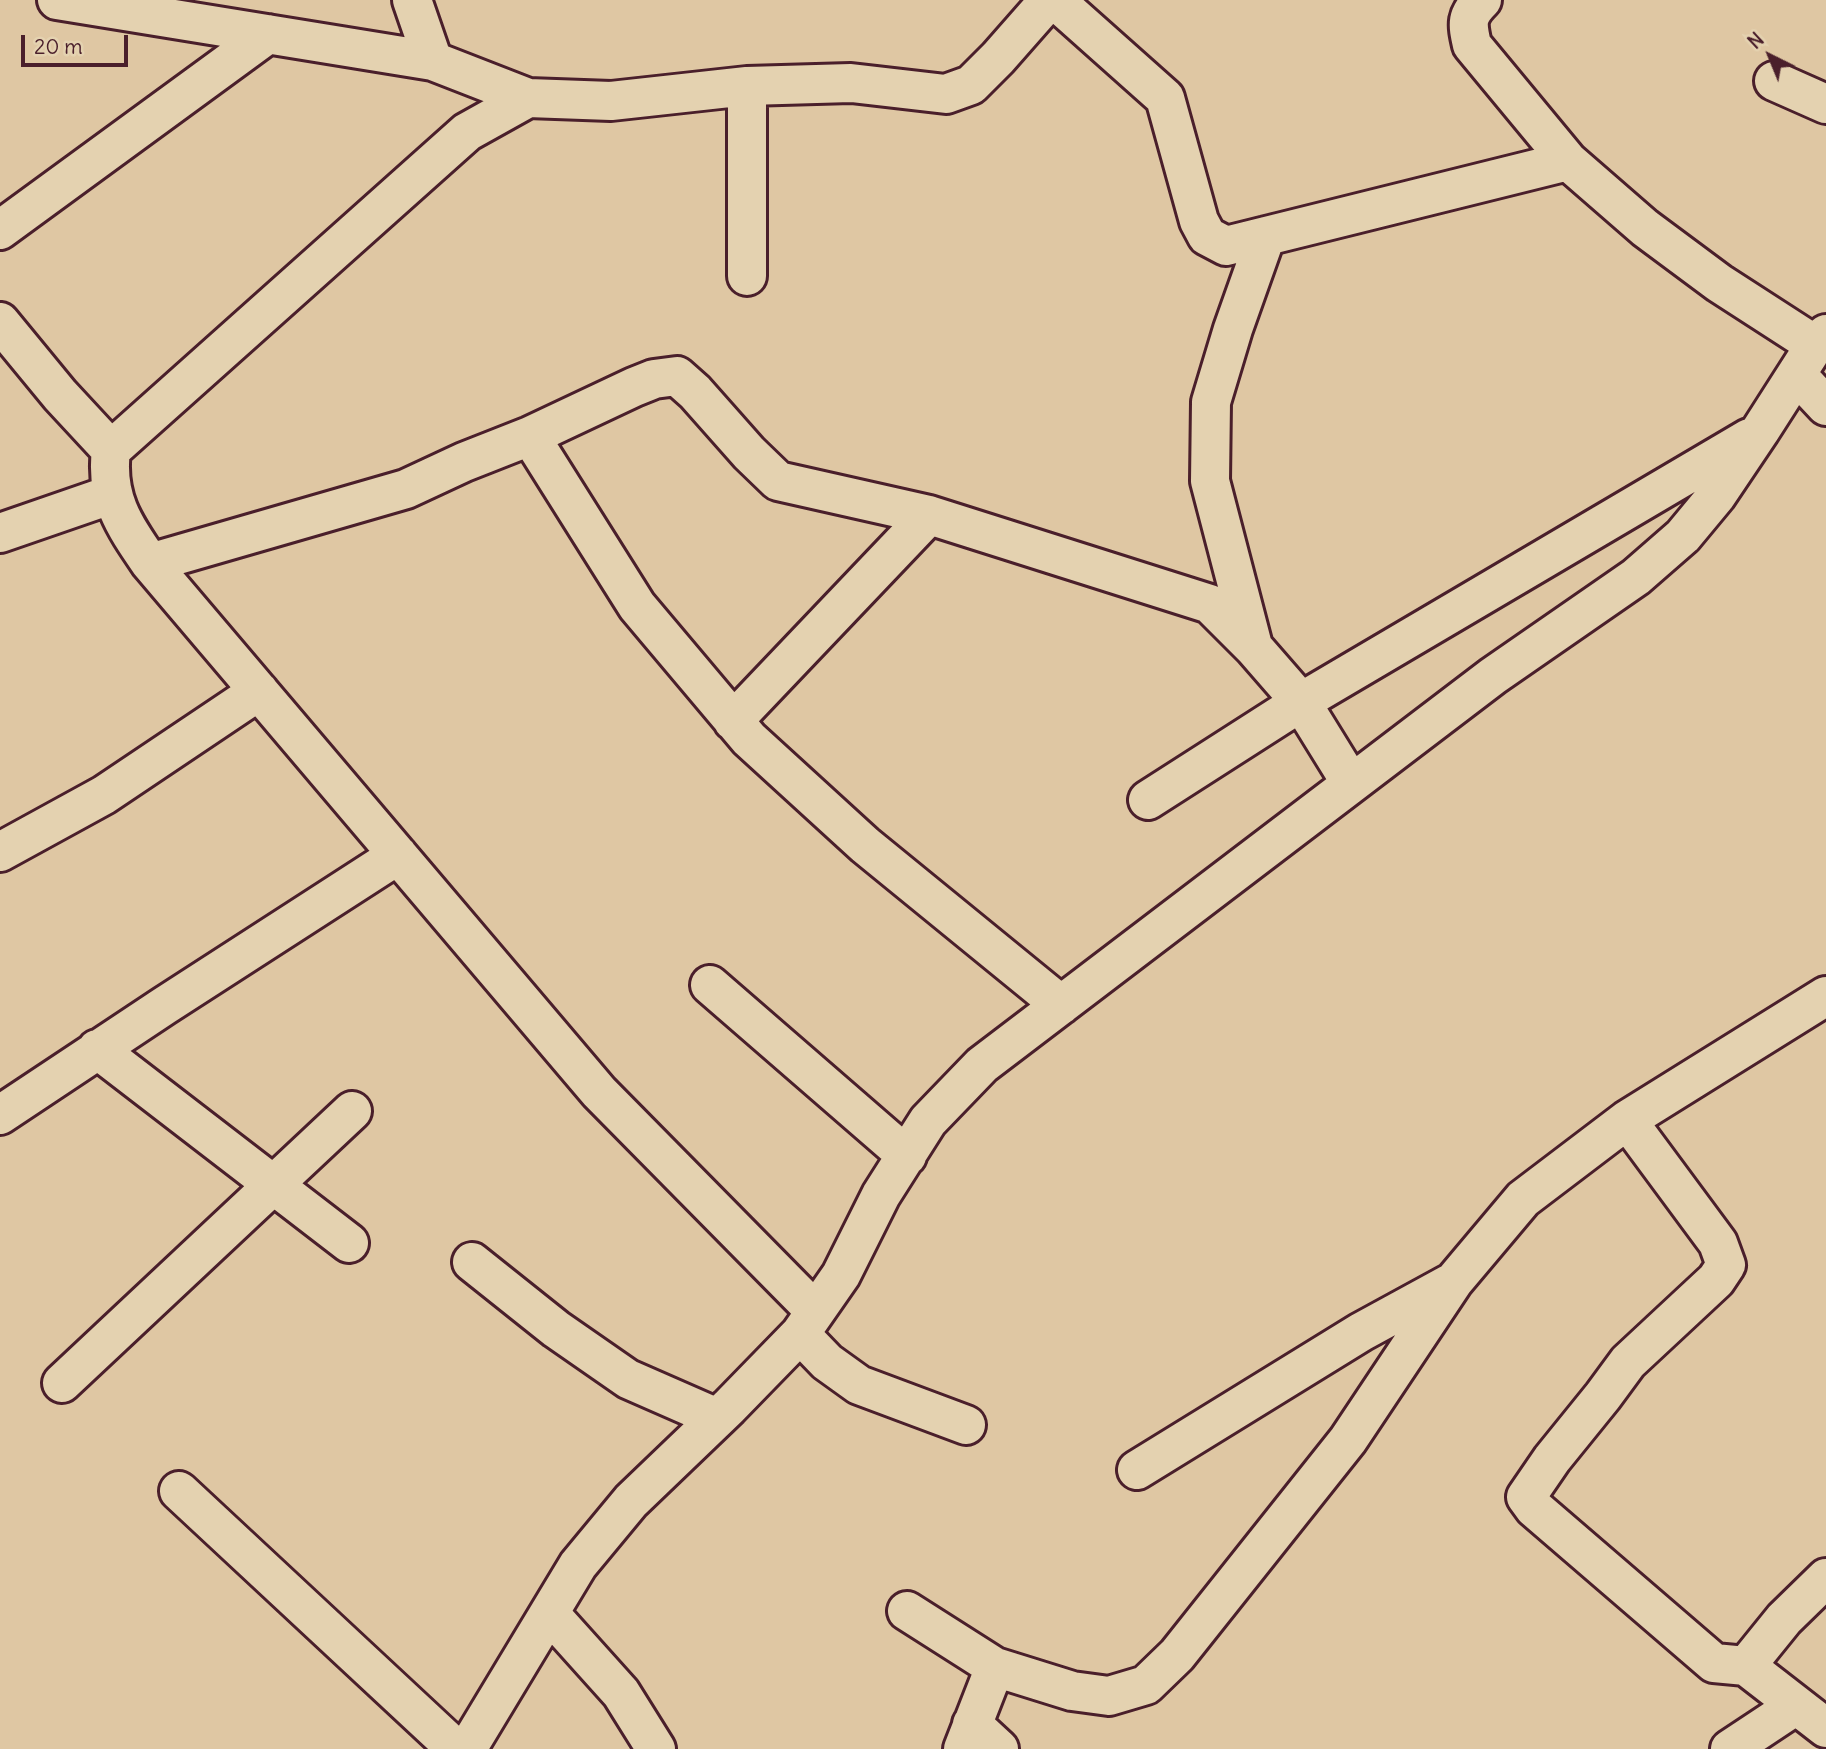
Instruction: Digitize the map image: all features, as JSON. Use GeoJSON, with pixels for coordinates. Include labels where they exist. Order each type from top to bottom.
{"type":"FeatureCollection","features":[{"type":"Feature","properties":{"kind":"street"},"geometry":{"type":"LineString","coordinates":[[57,0],[433,61],[528,98],[611,100],[747,86],[850,83],[946,94],[971,85],[1049,0]]}},
{"type":"Feature","properties":{"kind":"street"},"geometry":{"type":"LineString","coordinates":[[412,0],[433,61]]}},
{"type":"Feature","properties":{"kind":"street"},"geometry":{"type":"LineString","coordinates":[[1055,0],[1165,98],[1199,221],[1208,236],[1226,246],[1568,161]]}},
{"type":"Feature","properties":{"kind":"street"},"geometry":{"type":"LineString","coordinates":[[1482,0],[1472,10],[1468,26],[1472,44],[1568,161],[1656,236],[1812,352],[1826,405]]}},
{"type":"Feature","properties":{"kind":"street"},"geometry":{"type":"LineString","coordinates":[[0,230],[268,34]]}},
{"type":"Feature","properties":{"kind":"street"},"geometry":{"type":"LineString","coordinates":[[1774,81],[1826,104]]}},
{"type":"Feature","properties":{"kind":"street"},"geometry":{"type":"LineString","coordinates":[[747,86],[747,276]]}},
{"type":"Feature","properties":{"kind":"street"},"geometry":{"type":"LineString","coordinates":[[528,98],[467,132],[111,450],[108,472],[113,494],[125,526],[150,563],[599,1092],[807,1322],[827,1362],[859,1385],[966,1425]]}},
{"type":"Feature","properties":{"kind":"street"},"geometry":{"type":"LineString","coordinates":[[1254,648],[1210,481],[1211,401],[1266,236]]}},
{"type":"Feature","properties":{"kind":"street"},"geometry":{"type":"LineString","coordinates":[[0,322],[60,396],[111,450]]}},
{"type":"Feature","properties":{"kind":"street"},"geometry":{"type":"LineString","coordinates":[[467,1749],[578,1565],[631,1501],[717,1418],[807,1322],[841,1275],[881,1195],[928,1121],[982,1065],[1493,676],[1636,578],[1683,537],[1717,495],[1812,352]]}},
{"type":"Feature","properties":{"kind":"street"},"geometry":{"type":"LineString","coordinates":[[150,563],[406,489],[530,436],[634,387],[654,379],[677,376],[778,481],[929,515],[1210,604],[1254,648],[1301,702],[1351,783]]}},
{"type":"Feature","properties":{"kind":"street"},"geometry":{"type":"LineString","coordinates":[[1148,800],[1301,702],[1760,431]]}},
{"type":"Feature","properties":{"kind":"street"},"geometry":{"type":"LineString","coordinates":[[530,436],[637,606],[748,739],[865,845],[1062,1005]]}},
{"type":"Feature","properties":{"kind":"street"},"geometry":{"type":"LineString","coordinates":[[0,533],[113,494]]}},
{"type":"Feature","properties":{"kind":"street"},"geometry":{"type":"LineString","coordinates":[[733,721],[929,515]]}},
{"type":"Feature","properties":{"kind":"street"},"geometry":{"type":"LineString","coordinates":[[0,852],[104,795],[259,691]]}},
{"type":"Feature","properties":{"kind":"street"},"geometry":{"type":"LineString","coordinates":[[0,1115],[97,1049],[398,855]]}},
{"type":"Feature","properties":{"kind":"street"},"geometry":{"type":"LineString","coordinates":[[710,985],[907,1156]]}},
{"type":"Feature","properties":{"kind":"street"},"geometry":{"type":"LineString","coordinates":[[907,1611],[995,1667],[1072,1691],[1109,1696],[1146,1685],[1177,1655],[1348,1440],[1454,1281],[1523,1199],[1627,1120],[1826,996]]}},
{"type":"Feature","properties":{"kind":"street"},"geometry":{"type":"LineString","coordinates":[[97,1049],[349,1243]]}},
{"type":"Feature","properties":{"kind":"street"},"geometry":{"type":"LineString","coordinates":[[62,1384],[352,1111]]}},
{"type":"Feature","properties":{"kind":"street"},"geometry":{"type":"LineString","coordinates":[[1627,1120],[1718,1243],[1726,1265],[1716,1280],[1628,1362],[1552,1459],[1526,1497],[1534,1508],[1714,1663],[1746,1666],[1826,1728]]}},
{"type":"Feature","properties":{"kind":"street"},"geometry":{"type":"LineString","coordinates":[[472,1262],[555,1329],[628,1379],[717,1418]]}},
{"type":"Feature","properties":{"kind":"street"},"geometry":{"type":"LineString","coordinates":[[1137,1470],[1361,1332],[1454,1281]]}},
{"type":"Feature","properties":{"kind":"street"},"geometry":{"type":"LineString","coordinates":[[178,1491],[456,1749]]}},
{"type":"Feature","properties":{"kind":"street"},"geometry":{"type":"LineString","coordinates":[[1746,1666],[1784,1619],[1826,1578]]}},
{"type":"Feature","properties":{"kind":"street"},"geometry":{"type":"LineString","coordinates":[[550,1614],[621,1693],[656,1749]]}},
{"type":"Feature","properties":{"kind":"street"},"geometry":{"type":"LineString","coordinates":[[978,1741],[995,1667]]}},
{"type":"Feature","properties":{"kind":"street"},"geometry":{"type":"LineString","coordinates":[[1730,1749],[1795,1706]]}}]}
